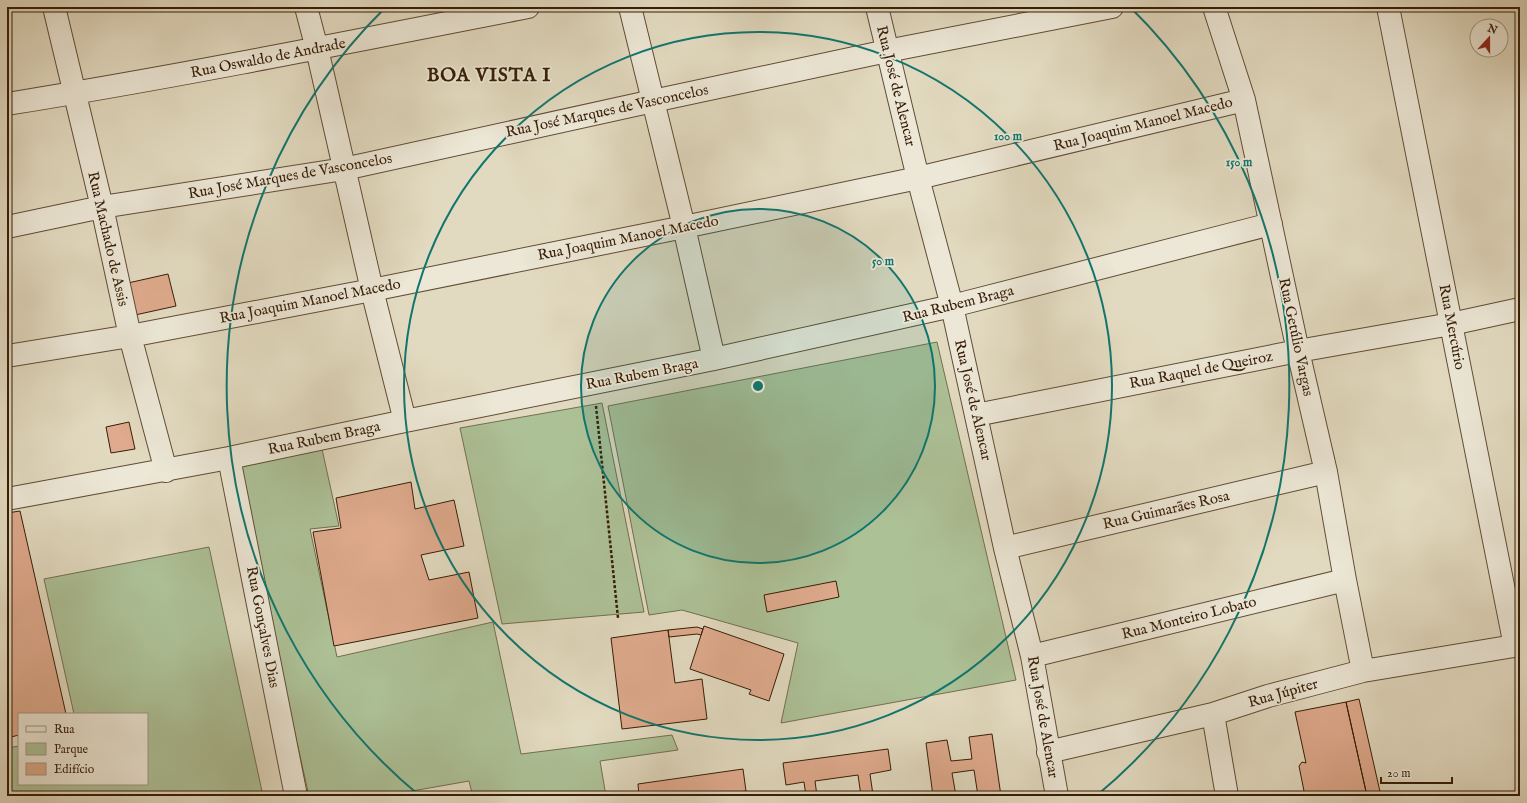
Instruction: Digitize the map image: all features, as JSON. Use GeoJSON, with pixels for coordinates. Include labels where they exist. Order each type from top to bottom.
{"type":"FeatureCollection","features":[{"type":"Feature","properties":{"kind":"street","name":"Rua Machado de Assis"},"geometry":{"type":"LineString","coordinates":[[54,7],[102,207],[130,336],[166,471]]}},
{"type":"Feature","properties":{"kind":"street"},"geometry":{"type":"LineString","coordinates":[[306,7],[372,290],[405,421]]}},
{"type":"Feature","properties":{"kind":"street","name":"Rua Oswaldo de Andrade"},"geometry":{"type":"LineString","coordinates":[[7,104],[317,49],[528,7]]}},
{"type":"Feature","properties":{"kind":"street"},"geometry":{"type":"LineString","coordinates":[[630,7],[684,227],[714,359]]}},
{"type":"Feature","properties":{"kind":"street","name":"Rua José de Alencar"},"geometry":{"type":"LineString","coordinates":[[877,7],[918,178],[952,306],[1005,548],[1032,656],[1057,796]]}},
{"type":"Feature","properties":{"kind":"street","name":"Rua José Marques de Vasconcelos"},"geometry":{"type":"LineString","coordinates":[[7,227],[102,207],[344,169],[888,51],[1112,7]]}},
{"type":"Feature","properties":{"kind":"street","name":"Rua Getúlio Vargas"},"geometry":{"type":"LineString","coordinates":[[1214,7],[1244,100],[1298,351],[1326,472],[1363,671]]}},
{"type":"Feature","properties":{"kind":"street","name":"Rua Mercúrio"},"geometry":{"type":"LineString","coordinates":[[1388,7],[1517,646]]}},
{"type":"Feature","properties":{"kind":"street","name":"Rua Joaquim Manoel Macedo"},"geometry":{"type":"LineString","coordinates":[[7,356],[130,336],[372,290],[684,227],[918,178],[1244,100]]}},
{"type":"Feature","properties":{"kind":"street","name":"Rua Rubem Braga"},"geometry":{"type":"LineString","coordinates":[[7,499],[166,471],[714,359],[952,306],[1271,224]]}},
{"type":"Feature","properties":{"kind":"street","name":"Rua Raquel de Queiroz"},"geometry":{"type":"LineString","coordinates":[[976,415],[1298,351],[1451,324],[1520,308]]}},
{"type":"Feature","properties":{"kind":"street","name":"Rua Gonçalves Dias"},"geometry":{"type":"LineString","coordinates":[[229,458],[296,796]]}},
{"type":"Feature","properties":{"kind":"street","name":"Rua Guimarães Rosa"},"geometry":{"type":"LineString","coordinates":[[1005,548],[1326,472]]}},
{"type":"Feature","properties":{"kind":"street","name":"Rua Monteiro Lobato"},"geometry":{"type":"LineString","coordinates":[[1032,656],[1345,580]]}},
{"type":"Feature","properties":{"kind":"street","name":"Rua Júpiter"},"geometry":{"type":"LineString","coordinates":[[1048,752],[1213,714],[1268,696],[1363,671],[1517,646]]}},
{"type":"Feature","properties":{"kind":"street"},"geometry":{"type":"LineString","coordinates":[[1213,714],[1227,796]]}},
{"type":"Feature","properties":{"kind":"path"},"geometry":{"type":"LineString","coordinates":[[593,383],[618,618]]}},
{"type":"Feature","properties":{"kind":"green space"},"geometry":{"type":"Polygon","coordinates":[[[937,342],[1016,680],[781,723],[798,643],[682,610],[649,615],[608,406],[937,342]]]}},
{"type":"Feature","properties":{"kind":"green space"},"geometry":{"type":"Polygon","coordinates":[[[602,403],[644,612],[502,624],[460,428],[602,403]]]}},
{"type":"Feature","properties":{"kind":"green space"},"geometry":{"type":"Polygon","coordinates":[[[322,449],[339,526],[310,529],[337,657],[493,622],[521,754],[672,735],[678,750],[600,761],[606,796],[453,796],[472,793],[469,781],[384,796],[309,796],[280,667],[241,467],[322,449]]]}},
{"type":"Feature","properties":{"kind":"green space"},"geometry":{"type":"Polygon","coordinates":[[[209,547],[263,796],[12,796],[7,748],[18,746],[18,785],[148,785],[148,713],[74,713],[44,579],[209,547]]]}},
{"type":"Feature","properties":{"kind":"building"},"geometry":{"type":"Polygon","coordinates":[[[168,274],[176,306],[135,315],[128,283],[168,274]]]}},
{"type":"Feature","properties":{"kind":"building"},"geometry":{"type":"Polygon","coordinates":[[[129,422],[135,449],[111,453],[106,427],[129,422]]]}},
{"type":"Feature","properties":{"kind":"building"},"geometry":{"type":"Polygon","coordinates":[[[411,482],[415,509],[454,500],[464,546],[421,555],[429,580],[469,572],[478,618],[334,646],[313,532],[341,528],[336,498],[411,482]]]}},
{"type":"Feature","properties":{"kind":"building"},"geometry":{"type":"Polygon","coordinates":[[[20,511],[66,713],[18,713],[18,735],[7,738],[7,513],[20,511]]]}},
{"type":"Feature","properties":{"kind":"building"},"geometry":{"type":"Polygon","coordinates":[[[836,581],[839,597],[767,612],[764,595],[836,581]]]}},
{"type":"Feature","properties":{"kind":"building"},"geometry":{"type":"Polygon","coordinates":[[[704,626],[784,654],[769,701],[749,694],[751,690],[690,669],[704,626]]]}},
{"type":"Feature","properties":{"kind":"building"},"geometry":{"type":"Polygon","coordinates":[[[697,627],[703,629],[701,635],[697,634],[669,637],[668,630],[697,627]]]}},
{"type":"Feature","properties":{"kind":"building"},"geometry":{"type":"Polygon","coordinates":[[[668,630],[675,683],[702,679],[707,719],[622,729],[611,638],[668,630]]]}},
{"type":"Feature","properties":{"kind":"building"},"geometry":{"type":"Polygon","coordinates":[[[1359,699],[1381,796],[1367,796],[1346,702],[1359,699]]]}},
{"type":"Feature","properties":{"kind":"building"},"geometry":{"type":"Polygon","coordinates":[[[1346,702],[1367,796],[1305,796],[1299,766],[1302,762],[1306,763],[1295,712],[1346,702]]]}},
{"type":"Feature","properties":{"kind":"building"},"geometry":{"type":"Polygon","coordinates":[[[992,734],[1001,796],[978,796],[974,770],[952,773],[956,796],[933,796],[926,743],[947,740],[951,761],[972,759],[969,737],[992,734]]]}},
{"type":"Feature","properties":{"kind":"building"},"geometry":{"type":"Polygon","coordinates":[[[888,749],[891,770],[870,774],[873,795],[894,792],[895,796],[861,796],[858,775],[815,781],[817,796],[806,796],[804,782],[786,785],[783,763],[888,749]]]}},
{"type":"Feature","properties":{"kind":"building"},"geometry":{"type":"Polygon","coordinates":[[[743,769],[746,791],[724,794],[725,796],[639,796],[638,784],[743,769]]]}},
{"type":"Feature","properties":{"kind":"district","name":"BOA VISTA I"},"geometry":{"type":"Point","coordinates":[489,76]}}]}
